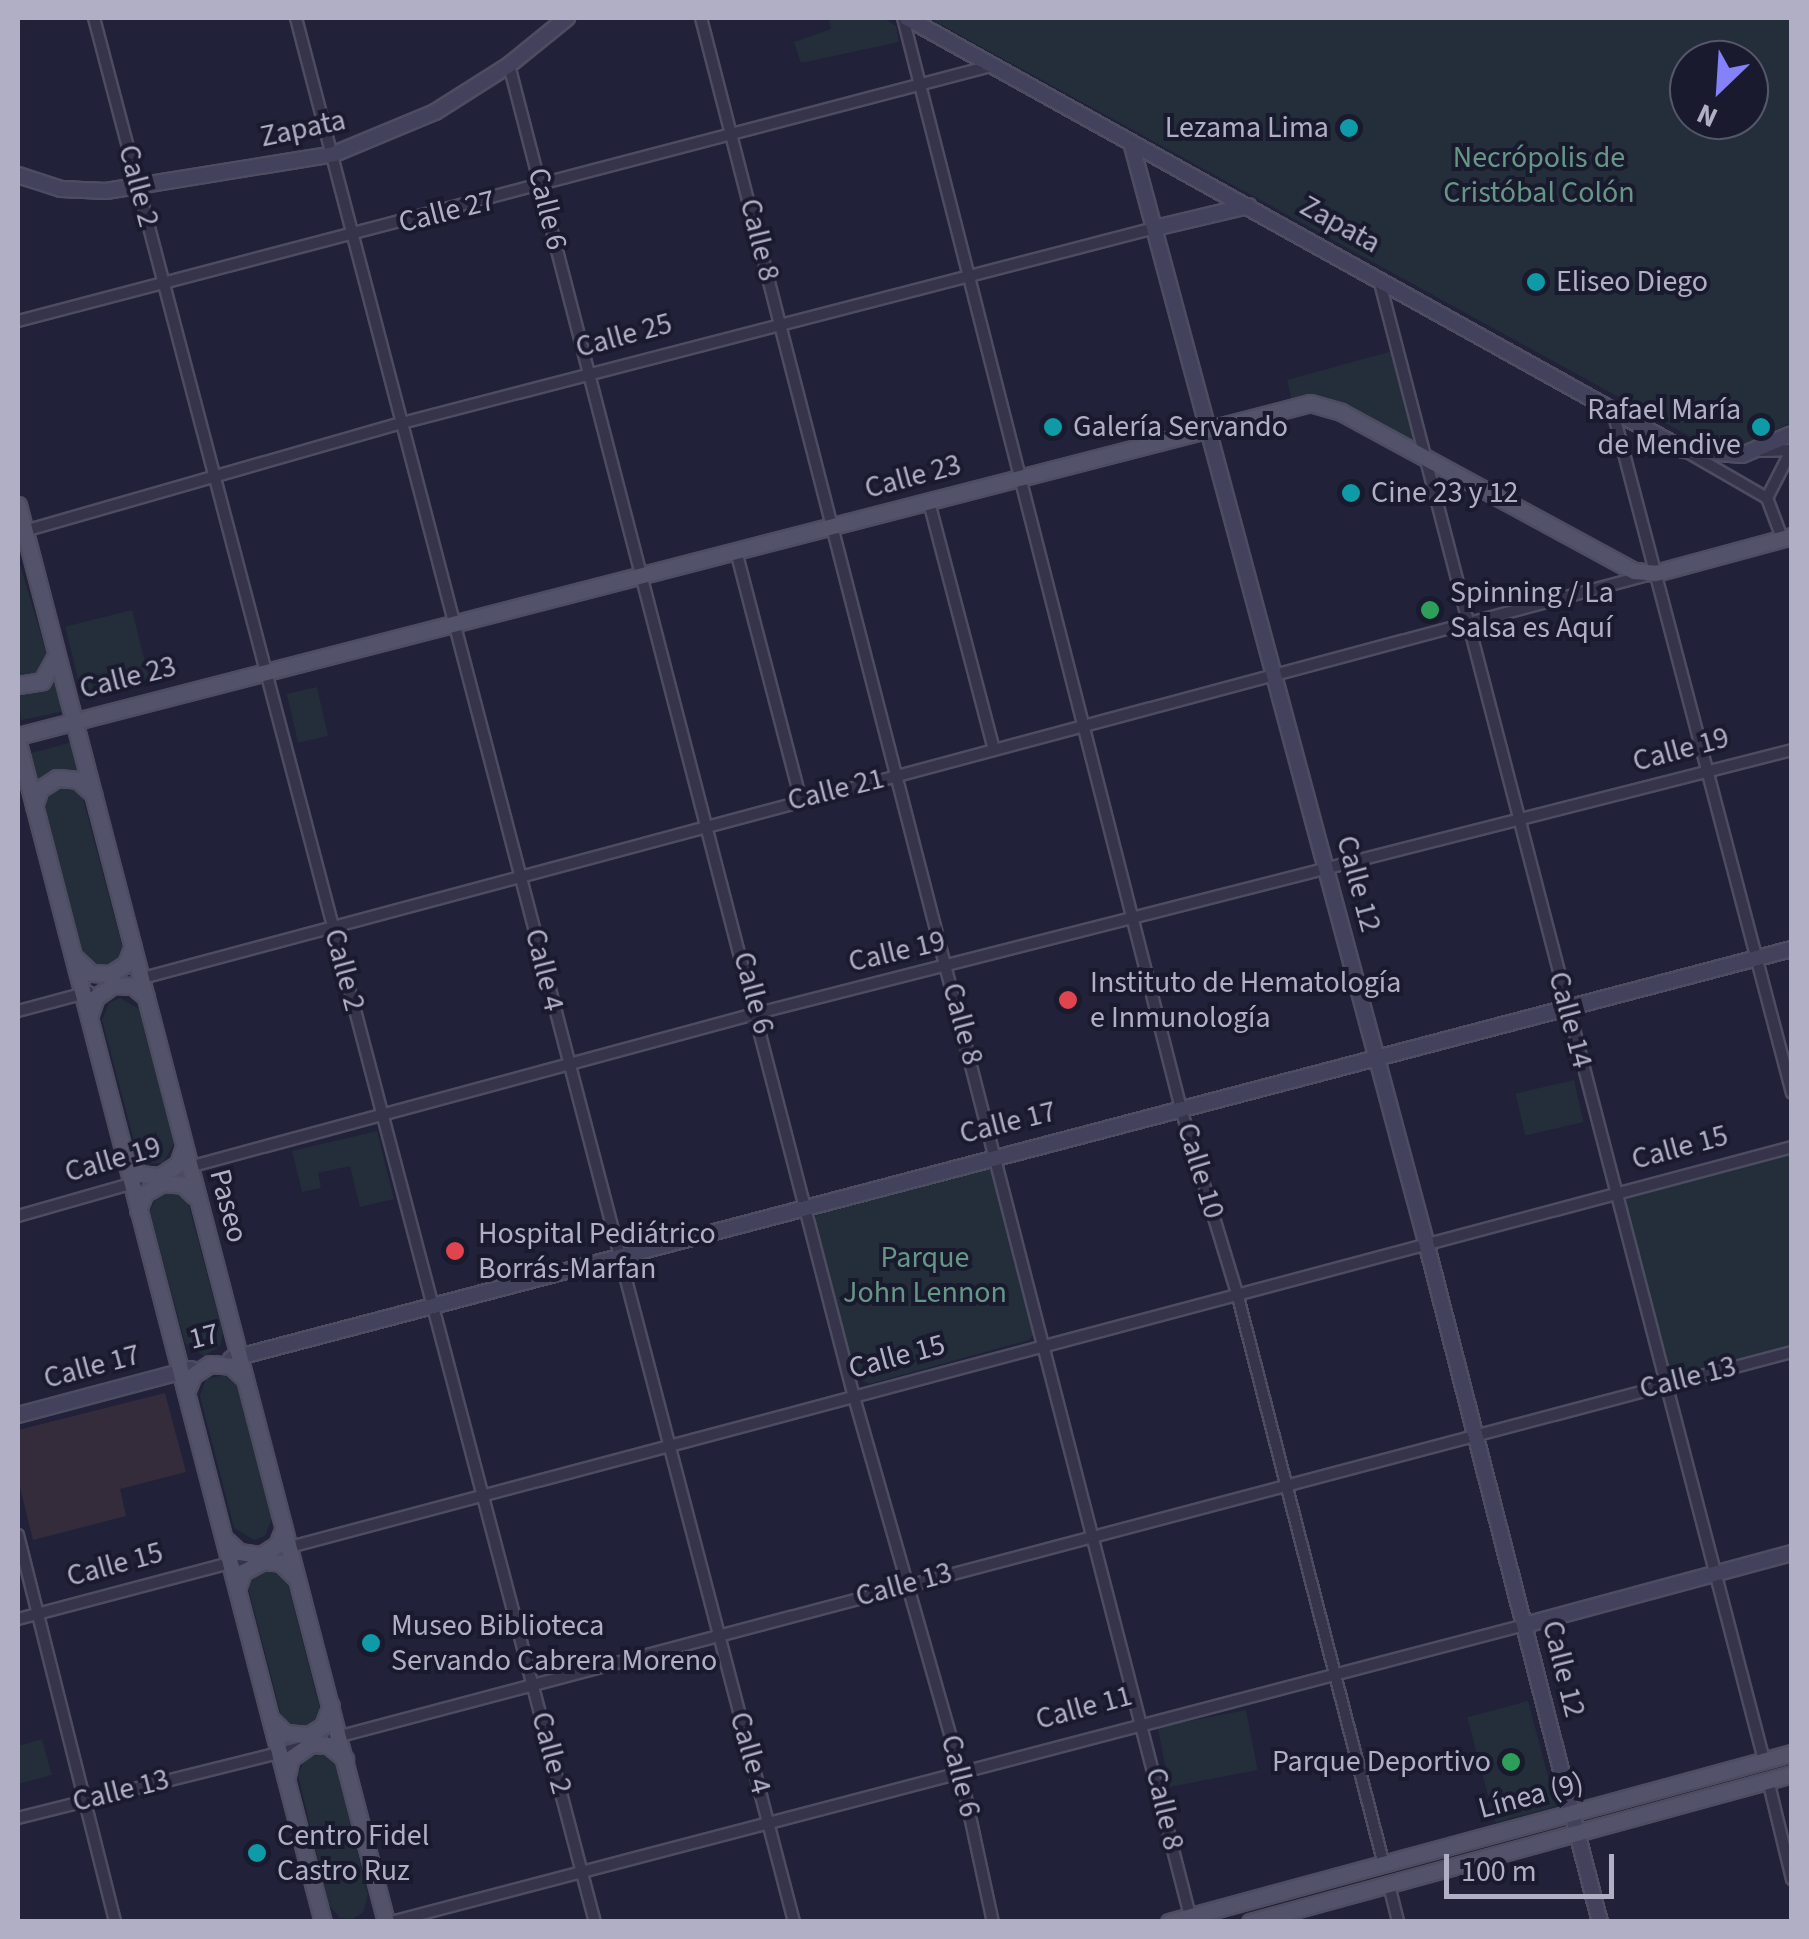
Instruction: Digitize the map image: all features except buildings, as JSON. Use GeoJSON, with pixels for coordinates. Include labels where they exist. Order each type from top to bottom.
{"type":"FeatureCollection","features":[{"type":"Feature","properties":{"kind":"main road","name":"Zapata"},"geometry":{"type":"LineString","coordinates":[[18,175],[71,190],[137,186],[334,154],[422,119],[509,65],[567,18]]}},
{"type":"Feature","properties":{"kind":"main road","name":"Zapata"},"geometry":{"type":"LineString","coordinates":[[905,18],[1684,450],[1757,452]]}},
{"type":"Feature","properties":{"kind":"main road","name":"Calle 12"},"geometry":{"type":"LineString","coordinates":[[1132,146],[1426,1242],[1577,1833]]}},
{"type":"Feature","properties":{"kind":"main road"},"geometry":{"type":"LineString","coordinates":[[1144,185],[1156,158]]}},
{"type":"Feature","properties":{"kind":"main road","name":"Calle 25"},"geometry":{"type":"LineString","coordinates":[[1154,228],[1248,206]]}},
{"type":"Feature","properties":{"kind":"main road","name":"Calle 23"},"geometry":{"type":"LineString","coordinates":[[18,740],[74,720],[1310,403],[1342,412],[1426,463],[1590,551],[1655,573]]}},
{"type":"Feature","properties":{"kind":"main road"},"geometry":{"type":"LineString","coordinates":[[1757,452],[1792,434]]}},
{"type":"Feature","properties":{"kind":"main road","name":"Paseo"},"geometry":{"type":"LineString","coordinates":[[18,505],[21,532],[32,560],[133,937],[296,1578],[389,1922]]}},
{"type":"Feature","properties":{"kind":"main road"},"geometry":{"type":"LineString","coordinates":[[1655,573],[1787,537]]}},
{"type":"Feature","properties":{"kind":"main road"},"geometry":{"type":"LineString","coordinates":[[18,548],[32,560]]}},
{"type":"Feature","properties":{"kind":"main road"},"geometry":{"type":"LineString","coordinates":[[18,684],[33,685],[49,675],[56,648]]}},
{"type":"Feature","properties":{"kind":"main road"},"geometry":{"type":"LineString","coordinates":[[18,740],[324,1919]]}},
{"type":"Feature","properties":{"kind":"main road"},"geometry":{"type":"LineString","coordinates":[[34,808],[40,789],[57,778],[78,780],[93,794]]}},
{"type":"Feature","properties":{"kind":"main road"},"geometry":{"type":"LineString","coordinates":[[72,954],[91,973],[110,974],[131,956],[133,937]]}},
{"type":"Feature","properties":{"kind":"main road","name":"Calle 17"},"geometry":{"type":"LineString","coordinates":[[240,1356],[996,1154],[1568,1010],[1792,949]]}},
{"type":"Feature","properties":{"kind":"main road"},"geometry":{"type":"LineString","coordinates":[[90,1017],[96,997],[112,986],[133,986],[149,1000]]}},
{"type":"Feature","properties":{"kind":"main road"},"geometry":{"type":"LineString","coordinates":[[125,1160],[140,1174],[160,1176],[178,1164],[184,1145]]}},
{"type":"Feature","properties":{"kind":"main road","name":"Calle 19"},"geometry":{"type":"LineString","coordinates":[[160,1176],[190,1168]]}},
{"type":"Feature","properties":{"kind":"main road"},"geometry":{"type":"LineString","coordinates":[[138,1212],[145,1194],[162,1183],[183,1185],[198,1199]]}},
{"type":"Feature","properties":{"kind":"main road","name":"17"},"geometry":{"type":"LineString","coordinates":[[181,1371],[240,1356]]}},
{"type":"Feature","properties":{"kind":"main road"},"geometry":{"type":"LineString","coordinates":[[186,1394],[193,1374],[210,1364],[231,1366],[247,1381]]}},
{"type":"Feature","properties":{"kind":"main road","name":"Calle 17"},"geometry":{"type":"LineString","coordinates":[[18,1415],[181,1371]]}},
{"type":"Feature","properties":{"kind":"main road"},"geometry":{"type":"LineString","coordinates":[[224,1538],[238,1552],[261,1555],[277,1545],[285,1527]]}},
{"type":"Feature","properties":{"kind":"main road","name":"Calle 15"},"geometry":{"type":"LineString","coordinates":[[261,1555],[290,1547]]}},
{"type":"Feature","properties":{"kind":"main road","name":"Calle 11"},"geometry":{"type":"LineString","coordinates":[[1524,1625],[1792,1554]]}},
{"type":"Feature","properties":{"kind":"main road"},"geometry":{"type":"LineString","coordinates":[[236,1591],[243,1572],[263,1561],[281,1564],[296,1578]]}},
{"type":"Feature","properties":{"kind":"main road"},"geometry":{"type":"LineString","coordinates":[[271,1718],[285,1733],[309,1735],[329,1718],[330,1697]]}},
{"type":"Feature","properties":{"kind":"main road"},"geometry":{"type":"LineString","coordinates":[[286,1778],[291,1758],[312,1744],[337,1750],[348,1768]]}},
{"type":"Feature","properties":{"kind":"main road","name":"Línea (9)"},"geometry":{"type":"LineString","coordinates":[[1169,1922],[1792,1754]]}},
{"type":"Feature","properties":{"kind":"main road","name":"Línea (9)"},"geometry":{"type":"LineString","coordinates":[[1250,1922],[1792,1774]]}},
{"type":"Feature","properties":{"kind":"main road"},"geometry":{"type":"LineString","coordinates":[[1577,1833],[1600,1922]]}},
{"type":"Feature","properties":{"kind":"main road"},"geometry":{"type":"LineString","coordinates":[[372,1922],[381,1900]]}},
{"type":"Feature","properties":{"kind":"street","name":"Calle 2"},"geometry":{"type":"LineString","coordinates":[[94,18],[480,1497],[595,1922]]}},
{"type":"Feature","properties":{"kind":"street","name":"Calle 4"},"geometry":{"type":"LineString","coordinates":[[296,18],[334,154],[451,624],[794,1922]]}},
{"type":"Feature","properties":{"kind":"street","name":"Calle 8"},"geometry":{"type":"LineString","coordinates":[[701,18],[1096,1536],[1190,1916]]}},
{"type":"Feature","properties":{"kind":"street","name":"Calle 10"},"geometry":{"type":"LineString","coordinates":[[905,18],[1088,724],[1182,1109],[1237,1293],[1384,1865]]}},
{"type":"Feature","properties":{"kind":"street","name":"Calle 6"},"geometry":{"type":"LineString","coordinates":[[509,65],[758,1012],[854,1397],[960,1770],[994,1922]]}},
{"type":"Feature","properties":{"kind":"street","name":"Calle 27"},"geometry":{"type":"LineString","coordinates":[[18,321],[733,138],[991,66]]}},
{"type":"Feature","properties":{"kind":"street","name":"Calle 25"},"geometry":{"type":"LineString","coordinates":[[21,532],[402,424],[1154,228]]}},
{"type":"Feature","properties":{"kind":"street","name":"Calle 14"},"geometry":{"type":"LineString","coordinates":[[1379,278],[1466,625],[1764,1760]]}},
{"type":"Feature","properties":{"kind":"street"},"geometry":{"type":"LineString","coordinates":[[1612,408],[1792,1093]]}},
{"type":"Feature","properties":{"kind":"street"},"geometry":{"type":"LineString","coordinates":[[1684,450],[1767,498],[1787,537]]}},
{"type":"Feature","properties":{"kind":"street"},"geometry":{"type":"LineString","coordinates":[[1757,452],[1791,450],[1767,498]]}},
{"type":"Feature","properties":{"kind":"street"},"geometry":{"type":"LineString","coordinates":[[928,502],[994,750]]}},
{"type":"Feature","properties":{"kind":"street"},"geometry":{"type":"LineString","coordinates":[[736,551],[800,797]]}},
{"type":"Feature","properties":{"kind":"street","name":"Calle 21"},"geometry":{"type":"LineString","coordinates":[[18,1011],[800,797],[994,750],[1655,573]]}},
{"type":"Feature","properties":{"kind":"street","name":"Calle 19"},"geometry":{"type":"LineString","coordinates":[[190,1168],[569,1068],[758,1012],[1136,921],[1792,750]]}},
{"type":"Feature","properties":{"kind":"street","name":"Calle 15"},"geometry":{"type":"LineString","coordinates":[[290,1547],[1792,1147]]}},
{"type":"Feature","properties":{"kind":"street","name":"Calle 19"},"geometry":{"type":"LineString","coordinates":[[18,1216],[160,1176]]}},
{"type":"Feature","properties":{"kind":"street","name":"Calle 13"},"geometry":{"type":"LineString","coordinates":[[18,1818],[340,1737],[532,1682],[1792,1352]]}},
{"type":"Feature","properties":{"kind":"street"},"geometry":{"type":"LineString","coordinates":[[18,1535],[114,1922]]}},
{"type":"Feature","properties":{"kind":"street","name":"Calle 15"},"geometry":{"type":"LineString","coordinates":[[18,1619],[261,1555]]}},
{"type":"Feature","properties":{"kind":"street","name":"Calle 11"},"geometry":{"type":"LineString","coordinates":[[389,1922],[1143,1721],[1524,1625]]}},
{"type":"Feature","properties":{"kind":"street"},"geometry":{"type":"LineString","coordinates":[[1768,1780],[1792,1879]]}},
{"type":"Feature","properties":{"kind":"street"},"geometry":{"type":"LineString","coordinates":[[1389,1885],[1398,1922]]}},
{"type":"Feature","properties":{"kind":"shaded area"},"geometry":{"type":"Polygon","coordinates":[[[165,1393],[186,1472],[120,1489],[126,1516],[33,1540],[18,1479],[18,1430],[165,1393]]]}},
{"type":"Feature","properties":{"kind":"green space"},"geometry":{"type":"Polygon","coordinates":[[[829,18],[883,18],[896,26],[899,42],[801,63],[794,42],[831,29],[829,18]]]}},
{"type":"Feature","properties":{"kind":"green space","name":"Necrópolis de Cristóbal Colón"},"geometry":{"type":"Polygon","coordinates":[[[929,18],[1791,18],[1791,422],[1747,445],[1693,438],[929,18]]]}},
{"type":"Feature","properties":{"kind":"green space"},"geometry":{"type":"Polygon","coordinates":[[[1396,350],[1426,463],[1370,428],[1293,405],[1287,380],[1396,350]]]}},
{"type":"Feature","properties":{"kind":"green space"},"geometry":{"type":"Polygon","coordinates":[[[18,558],[48,658],[41,675],[23,679],[18,676],[18,558]]]}},
{"type":"Feature","properties":{"kind":"green space"},"geometry":{"type":"Polygon","coordinates":[[[132,610],[149,680],[82,697],[65,627],[132,610]]]}},
{"type":"Feature","properties":{"kind":"green space"},"geometry":{"type":"Polygon","coordinates":[[[60,682],[65,711],[21,720],[18,693],[60,682]]]}},
{"type":"Feature","properties":{"kind":"green space"},"geometry":{"type":"Polygon","coordinates":[[[317,687],[328,736],[298,743],[287,694],[317,687]]]}},
{"type":"Feature","properties":{"kind":"green space"},"geometry":{"type":"Polygon","coordinates":[[[72,742],[80,771],[38,782],[30,753],[72,742]]]}},
{"type":"Feature","properties":{"kind":"green space"},"geometry":{"type":"Polygon","coordinates":[[[56,785],[74,786],[82,795],[123,949],[116,966],[98,970],[84,958],[44,805],[56,785]]]}},
{"type":"Feature","properties":{"kind":"green space"},"geometry":{"type":"Polygon","coordinates":[[[120,998],[141,1010],[175,1142],[163,1163],[150,1163],[137,1152],[102,1020],[109,1003],[120,998]]]}},
{"type":"Feature","properties":{"kind":"green space"},"geometry":{"type":"Polygon","coordinates":[[[1574,1080],[1584,1122],[1525,1135],[1516,1093],[1574,1080]]]}},
{"type":"Feature","properties":{"kind":"green space"},"geometry":{"type":"Polygon","coordinates":[[[377,1131],[394,1199],[360,1207],[350,1166],[318,1173],[321,1188],[302,1192],[292,1151],[377,1131]]]}},
{"type":"Feature","properties":{"kind":"green space"},"geometry":{"type":"Polygon","coordinates":[[[1791,1154],[1791,1346],[1677,1374],[1667,1368],[1623,1207],[1627,1196],[1791,1154]]]}},
{"type":"Feature","properties":{"kind":"green space","name":"Parque John Lennon"},"geometry":{"type":"Polygon","coordinates":[[[983,1165],[997,1173],[1037,1330],[1029,1340],[869,1384],[854,1376],[814,1220],[819,1211],[983,1165]]]}},
{"type":"Feature","properties":{"kind":"green space"},"geometry":{"type":"Polygon","coordinates":[[[174,1190],[188,1202],[223,1334],[220,1346],[204,1356],[185,1343],[150,1212],[157,1195],[174,1190]]]}},
{"type":"Feature","properties":{"kind":"green space"},"geometry":{"type":"Polygon","coordinates":[[[224,1375],[237,1386],[272,1518],[265,1536],[254,1540],[234,1528],[200,1396],[206,1379],[224,1375]]]}},
{"type":"Feature","properties":{"kind":"green space"},"geometry":{"type":"Polygon","coordinates":[[[259,1567],[277,1568],[286,1577],[320,1709],[313,1726],[295,1730],[282,1719],[248,1587],[259,1567]]]}},
{"type":"Feature","properties":{"kind":"green space","name":"Parque Deportivo"},"geometry":{"type":"Polygon","coordinates":[[[1528,1701],[1556,1806],[1495,1823],[1467,1717],[1528,1701]]]}},
{"type":"Feature","properties":{"kind":"green space"},"geometry":{"type":"Polygon","coordinates":[[[1246,1710],[1258,1770],[1169,1787],[1158,1727],[1246,1710]]]}},
{"type":"Feature","properties":{"kind":"green space"},"geometry":{"type":"Polygon","coordinates":[[[42,1739],[52,1775],[18,1784],[18,1746],[42,1739]]]}},
{"type":"Feature","properties":{"kind":"green space"},"geometry":{"type":"Polygon","coordinates":[[[322,1754],[336,1765],[368,1895],[363,1913],[352,1919],[340,1918],[329,1905],[298,1775],[305,1758],[322,1754]]]}},
{"type":"Feature","properties":{"kind":"place","name":"Lezama Lima"},"geometry":{"type":"Point","coordinates":[1349,128]}},
{"type":"Feature","properties":{"kind":"place","name":"Eliseo Diego"},"geometry":{"type":"Point","coordinates":[1536,282]}},
{"type":"Feature","properties":{"kind":"place","name":"Galería Servando"},"geometry":{"type":"Point","coordinates":[1053,427]}},
{"type":"Feature","properties":{"kind":"place","name":"Rafael María de Mendive"},"geometry":{"type":"Point","coordinates":[1761,427]}},
{"type":"Feature","properties":{"kind":"place","name":"Cine 23 y 12"},"geometry":{"type":"Point","coordinates":[1351,493]}},
{"type":"Feature","properties":{"kind":"place","name":"Spinning / La Salsa es Aquí"},"geometry":{"type":"Point","coordinates":[1430,610]}},
{"type":"Feature","properties":{"kind":"place","name":"Instituto de Hematología e Inmunología"},"geometry":{"type":"Point","coordinates":[1068,1000]}},
{"type":"Feature","properties":{"kind":"place","name":"Hospital Pediátrico Borrás-Marfan"},"geometry":{"type":"Point","coordinates":[455,1251]}},
{"type":"Feature","properties":{"kind":"place","name":"Museo Biblioteca Servando Cabrera Moreno"},"geometry":{"type":"Point","coordinates":[371,1643]}},
{"type":"Feature","properties":{"kind":"place","name":"Parque Deportivo"},"geometry":{"type":"Point","coordinates":[1511,1762]}},
{"type":"Feature","properties":{"kind":"place","name":"Centro Fidel Castro Ruz"},"geometry":{"type":"Point","coordinates":[257,1853]}}]}
